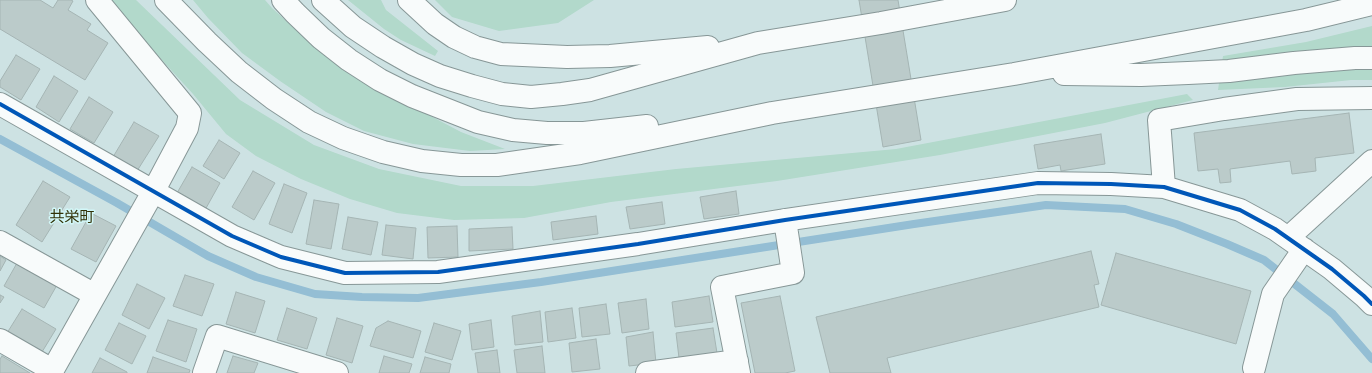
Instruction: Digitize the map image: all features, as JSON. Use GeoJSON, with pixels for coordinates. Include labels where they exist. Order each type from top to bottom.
{"type":"FeatureCollection","features":[{"type":"Feature","properties":{"kind":"main road"},"geometry":{"type":"LineString","coordinates":[[0,340],[51,371],[133,228],[187,128],[190,113],[97,0]]}},
{"type":"Feature","properties":{"kind":"main road"},"geometry":{"type":"LineString","coordinates":[[166,0],[239,72],[274,99],[309,122],[343,138],[383,152],[422,161],[461,165],[490,165],[537,160],[580,153],[772,113],[1014,74],[1306,20],[1372,4]]}},
{"type":"Feature","properties":{"kind":"main road"},"geometry":{"type":"LineString","coordinates":[[283,0],[321,38],[349,60],[380,80],[412,96],[478,122],[506,128],[547,133],[584,133],[772,113]]}},
{"type":"Feature","properties":{"kind":"main road"},"geometry":{"type":"LineString","coordinates":[[323,0],[353,26],[413,64],[440,76],[502,94],[531,97],[590,90],[758,43]]}},
{"type":"Feature","properties":{"kind":"main road"},"geometry":{"type":"LineString","coordinates":[[408,0],[435,24],[454,37],[475,47],[501,54],[567,57],[610,56],[758,43],[881,23],[1006,0]]}},
{"type":"Feature","properties":{"kind":"main road"},"geometry":{"type":"LineString","coordinates":[[1014,74],[1141,75],[1188,73],[1229,71],[1294,63],[1355,58],[1372,58]]}},
{"type":"Feature","properties":{"kind":"main road"},"geometry":{"type":"LineString","coordinates":[[1164,187],[1159,120],[1297,99],[1372,98]]}},
{"type":"Feature","properties":{"kind":"main road"},"geometry":{"type":"LineString","coordinates":[[0,104],[232,236],[282,257],[346,273],[438,272],[638,244],[785,220],[1038,183],[1164,187],[1240,210],[1275,229],[1332,269],[1372,304]]}},
{"type":"Feature","properties":{"kind":"main road"},"geometry":{"type":"LineString","coordinates":[[1254,368],[1273,294],[1296,244],[1372,161]]}},
{"type":"Feature","properties":{"kind":"main road"},"geometry":{"type":"LineString","coordinates":[[647,373],[738,367],[722,287],[792,273],[785,220]]}},
{"type":"Feature","properties":{"kind":"main road"},"geometry":{"type":"LineString","coordinates":[[0,242],[95,295]]}},
{"type":"Feature","properties":{"kind":"main road"},"geometry":{"type":"LineString","coordinates":[[204,373],[217,336],[337,373]]}},
{"type":"Feature","properties":{"kind":"green space"},"geometry":{"type":"Polygon","coordinates":[[[111,0],[136,0],[240,100],[314,145],[379,169],[461,186],[533,186],[676,169],[896,149],[1187,94],[1193,100],[1105,123],[940,155],[777,181],[611,202],[524,218],[454,220],[397,213],[350,199],[301,179],[256,156],[226,134],[193,94],[139,35],[111,0]]]}},
{"type":"Feature","properties":{"kind":"green space"},"geometry":{"type":"Polygon","coordinates":[[[193,0],[265,0],[318,50],[406,103],[461,132],[505,149],[470,151],[413,144],[364,131],[326,112],[242,53],[208,18],[193,0]]]}},
{"type":"Feature","properties":{"kind":"green space"},"geometry":{"type":"Polygon","coordinates":[[[348,0],[381,0],[386,10],[438,51],[435,56],[401,40],[384,29],[348,0]]]}},
{"type":"Feature","properties":{"kind":"green space"},"geometry":{"type":"Polygon","coordinates":[[[435,0],[594,0],[558,23],[499,31],[452,17],[435,0]]]}},
{"type":"Feature","properties":{"kind":"green space"},"geometry":{"type":"Polygon","coordinates":[[[1372,26],[1372,80],[1351,80],[1285,87],[1218,90],[1223,56],[1306,42],[1372,26]]]}},
{"type":"Feature","properties":{"kind":"building"},"geometry":{"type":"Polygon","coordinates":[[[0,0],[40,0],[53,8],[58,0],[73,1],[68,10],[91,24],[87,30],[108,43],[85,80],[0,29],[0,0]]]}},
{"type":"Feature","properties":{"kind":"building"},"geometry":{"type":"Polygon","coordinates":[[[859,0],[898,0],[921,140],[883,147],[859,0]]]}},
{"type":"Feature","properties":{"kind":"building"},"geometry":{"type":"Polygon","coordinates":[[[16,55],[40,69],[21,100],[0,87],[0,81],[16,55]]]}},
{"type":"Feature","properties":{"kind":"building"},"geometry":{"type":"Polygon","coordinates":[[[54,76],[78,91],[59,122],[36,107],[54,76]]]}},
{"type":"Feature","properties":{"kind":"building"},"geometry":{"type":"Polygon","coordinates":[[[89,97],[113,112],[94,143],[70,129],[89,97]]]}},
{"type":"Feature","properties":{"kind":"building"},"geometry":{"type":"Polygon","coordinates":[[[1349,113],[1354,153],[1315,158],[1316,171],[1292,174],[1290,161],[1230,169],[1231,182],[1220,183],[1218,169],[1198,171],[1194,133],[1349,113]]]}},
{"type":"Feature","properties":{"kind":"building"},"geometry":{"type":"Polygon","coordinates":[[[134,122],[159,136],[137,171],[113,157],[134,122]]]}},
{"type":"Feature","properties":{"kind":"building"},"geometry":{"type":"Polygon","coordinates":[[[1101,134],[1105,164],[1061,171],[1060,165],[1038,169],[1034,145],[1101,134]]]}},
{"type":"Feature","properties":{"kind":"building"},"geometry":{"type":"Polygon","coordinates":[[[219,140],[240,153],[224,179],[203,166],[219,140]]]}},
{"type":"Feature","properties":{"kind":"building"},"geometry":{"type":"Polygon","coordinates":[[[192,167],[220,183],[205,210],[177,193],[192,167]]]}},
{"type":"Feature","properties":{"kind":"building"},"geometry":{"type":"Polygon","coordinates":[[[253,171],[275,183],[254,220],[232,207],[253,171]]]}},
{"type":"Feature","properties":{"kind":"building"},"geometry":{"type":"Polygon","coordinates":[[[43,181],[70,197],[42,242],[16,225],[43,181]]]}},
{"type":"Feature","properties":{"kind":"building"},"geometry":{"type":"Polygon","coordinates":[[[284,184],[307,193],[292,233],[269,224],[284,184]]]}},
{"type":"Feature","properties":{"kind":"building"},"geometry":{"type":"Polygon","coordinates":[[[736,191],[739,214],[704,219],[700,197],[736,191]]]}},
{"type":"Feature","properties":{"kind":"building"},"geometry":{"type":"Polygon","coordinates":[[[314,200],[339,204],[331,249],[306,244],[314,200]]]}},
{"type":"Feature","properties":{"kind":"building"},"geometry":{"type":"Polygon","coordinates":[[[662,202],[665,224],[630,229],[626,207],[662,202]]]}},
{"type":"Feature","properties":{"kind":"building"},"geometry":{"type":"Polygon","coordinates":[[[91,213],[116,226],[96,262],[71,249],[91,213]]]}},
{"type":"Feature","properties":{"kind":"building"},"geometry":{"type":"Polygon","coordinates":[[[596,216],[598,234],[553,240],[551,222],[596,216]]]}},
{"type":"Feature","properties":{"kind":"building"},"geometry":{"type":"Polygon","coordinates":[[[348,217],[378,222],[371,255],[342,249],[348,217]]]}},
{"type":"Feature","properties":{"kind":"building"},"geometry":{"type":"Polygon","coordinates":[[[386,225],[416,228],[413,259],[382,255],[386,225]]]}},
{"type":"Feature","properties":{"kind":"building"},"geometry":{"type":"Polygon","coordinates":[[[457,226],[458,257],[428,258],[427,227],[457,226]]]}},
{"type":"Feature","properties":{"kind":"building"},"geometry":{"type":"Polygon","coordinates":[[[512,227],[513,249],[469,251],[469,229],[512,227]]]}},
{"type":"Feature","properties":{"kind":"building"},"geometry":{"type":"Polygon","coordinates":[[[1091,251],[1099,284],[1094,285],[1099,307],[887,358],[891,373],[830,373],[816,317],[1091,251]]]}},
{"type":"Feature","properties":{"kind":"building"},"geometry":{"type":"Polygon","coordinates":[[[1116,253],[1251,291],[1236,344],[1101,305],[1116,253]]]}},
{"type":"Feature","properties":{"kind":"building"},"geometry":{"type":"Polygon","coordinates":[[[0,256],[6,260],[0,271],[0,256]]]}},
{"type":"Feature","properties":{"kind":"building"},"geometry":{"type":"Polygon","coordinates":[[[17,263],[57,285],[44,308],[4,286],[17,263]]]}},
{"type":"Feature","properties":{"kind":"building"},"geometry":{"type":"Polygon","coordinates":[[[185,275],[214,284],[202,316],[173,306],[185,275]]]}},
{"type":"Feature","properties":{"kind":"building"},"geometry":{"type":"Polygon","coordinates":[[[137,284],[165,298],[149,329],[122,315],[137,284]]]}},
{"type":"Feature","properties":{"kind":"building"},"geometry":{"type":"Polygon","coordinates":[[[236,292],[265,301],[255,333],[226,324],[236,292]]]}},
{"type":"Feature","properties":{"kind":"building"},"geometry":{"type":"Polygon","coordinates":[[[0,295],[4,297],[0,303],[0,295]]]}},
{"type":"Feature","properties":{"kind":"building"},"geometry":{"type":"Polygon","coordinates":[[[709,296],[713,322],[675,327],[672,302],[709,296]]]}},
{"type":"Feature","properties":{"kind":"building"},"geometry":{"type":"Polygon","coordinates":[[[780,296],[795,371],[785,373],[755,373],[741,303],[780,296]]]}},
{"type":"Feature","properties":{"kind":"building"},"geometry":{"type":"Polygon","coordinates":[[[646,299],[649,329],[622,333],[618,303],[646,299]]]}},
{"type":"Feature","properties":{"kind":"building"},"geometry":{"type":"Polygon","coordinates":[[[606,304],[610,334],[582,337],[579,308],[606,304]]]}},
{"type":"Feature","properties":{"kind":"building"},"geometry":{"type":"Polygon","coordinates":[[[287,308],[317,318],[307,349],[277,340],[287,308]]]}},
{"type":"Feature","properties":{"kind":"building"},"geometry":{"type":"Polygon","coordinates":[[[572,308],[576,338],[548,342],[545,312],[572,308]]]}},
{"type":"Feature","properties":{"kind":"building"},"geometry":{"type":"Polygon","coordinates":[[[22,309],[56,329],[42,352],[7,333],[22,309]]]}},
{"type":"Feature","properties":{"kind":"building"},"geometry":{"type":"Polygon","coordinates":[[[540,311],[543,342],[515,345],[512,316],[540,311]]]}},
{"type":"Feature","properties":{"kind":"building"},"geometry":{"type":"Polygon","coordinates":[[[337,318],[363,326],[352,363],[326,355],[337,318]]]}},
{"type":"Feature","properties":{"kind":"building"},"geometry":{"type":"Polygon","coordinates":[[[168,320],[197,329],[186,362],[156,351],[168,320]]]}},
{"type":"Feature","properties":{"kind":"building"},"geometry":{"type":"Polygon","coordinates":[[[491,320],[494,347],[472,350],[469,324],[491,320]]]}},
{"type":"Feature","properties":{"kind":"building"},"geometry":{"type":"Polygon","coordinates":[[[388,321],[421,331],[413,358],[370,346],[376,328],[388,321]]]}},
{"type":"Feature","properties":{"kind":"building"},"geometry":{"type":"Polygon","coordinates":[[[119,323],[146,336],[132,364],[105,350],[119,323]]]}},
{"type":"Feature","properties":{"kind":"building"},"geometry":{"type":"Polygon","coordinates":[[[434,323],[461,331],[452,360],[425,352],[434,323]]]}},
{"type":"Feature","properties":{"kind":"building"},"geometry":{"type":"Polygon","coordinates":[[[713,328],[717,353],[679,358],[676,333],[713,328]]]}},
{"type":"Feature","properties":{"kind":"building"},"geometry":{"type":"Polygon","coordinates":[[[653,332],[656,363],[629,366],[626,337],[653,332]]]}},
{"type":"Feature","properties":{"kind":"building"},"geometry":{"type":"Polygon","coordinates":[[[596,339],[600,369],[572,372],[569,343],[596,339]]]}},
{"type":"Feature","properties":{"kind":"building"},"geometry":{"type":"Polygon","coordinates":[[[542,346],[545,373],[517,373],[514,350],[542,346]]]}},
{"type":"Feature","properties":{"kind":"building"},"geometry":{"type":"Polygon","coordinates":[[[497,350],[500,373],[478,373],[475,353],[497,350]]]}},
{"type":"Feature","properties":{"kind":"building"},"geometry":{"type":"Polygon","coordinates":[[[2,356],[30,373],[0,373],[0,359],[2,356]]]}},
{"type":"Feature","properties":{"kind":"building"},"geometry":{"type":"Polygon","coordinates":[[[233,356],[258,363],[254,373],[227,373],[233,356]]]}},
{"type":"Feature","properties":{"kind":"building"},"geometry":{"type":"Polygon","coordinates":[[[384,356],[412,364],[409,373],[379,373],[384,356]]]}},
{"type":"Feature","properties":{"kind":"building"},"geometry":{"type":"Polygon","coordinates":[[[153,357],[190,370],[189,373],[147,373],[153,357]]]}},
{"type":"Feature","properties":{"kind":"building"},"geometry":{"type":"Polygon","coordinates":[[[425,357],[451,364],[449,373],[420,373],[425,357]]]}},
{"type":"Feature","properties":{"kind":"building"},"geometry":{"type":"Polygon","coordinates":[[[100,358],[127,372],[127,373],[92,373],[100,358]]]}},
{"type":"Feature","properties":{"kind":"waterway"},"geometry":{"type":"LineString","coordinates":[[0,139],[117,203],[208,256],[256,277],[315,294],[362,297],[418,298],[541,282],[1046,205],[1125,209],[1176,224],[1264,260],[1333,314],[1372,359]]}},
{"type":"Feature","properties":{"kind":"cycle path"},"geometry":{"type":"LineString","coordinates":[[0,104],[232,236],[281,257],[345,273],[438,272],[638,244],[785,220],[1038,183],[1111,184],[1164,187],[1240,210],[1275,229],[1332,269],[1372,304]]}},
{"type":"Feature","properties":{"kind":"district","name":"共栄町"},"geometry":{"type":"Point","coordinates":[72,218]}}]}
